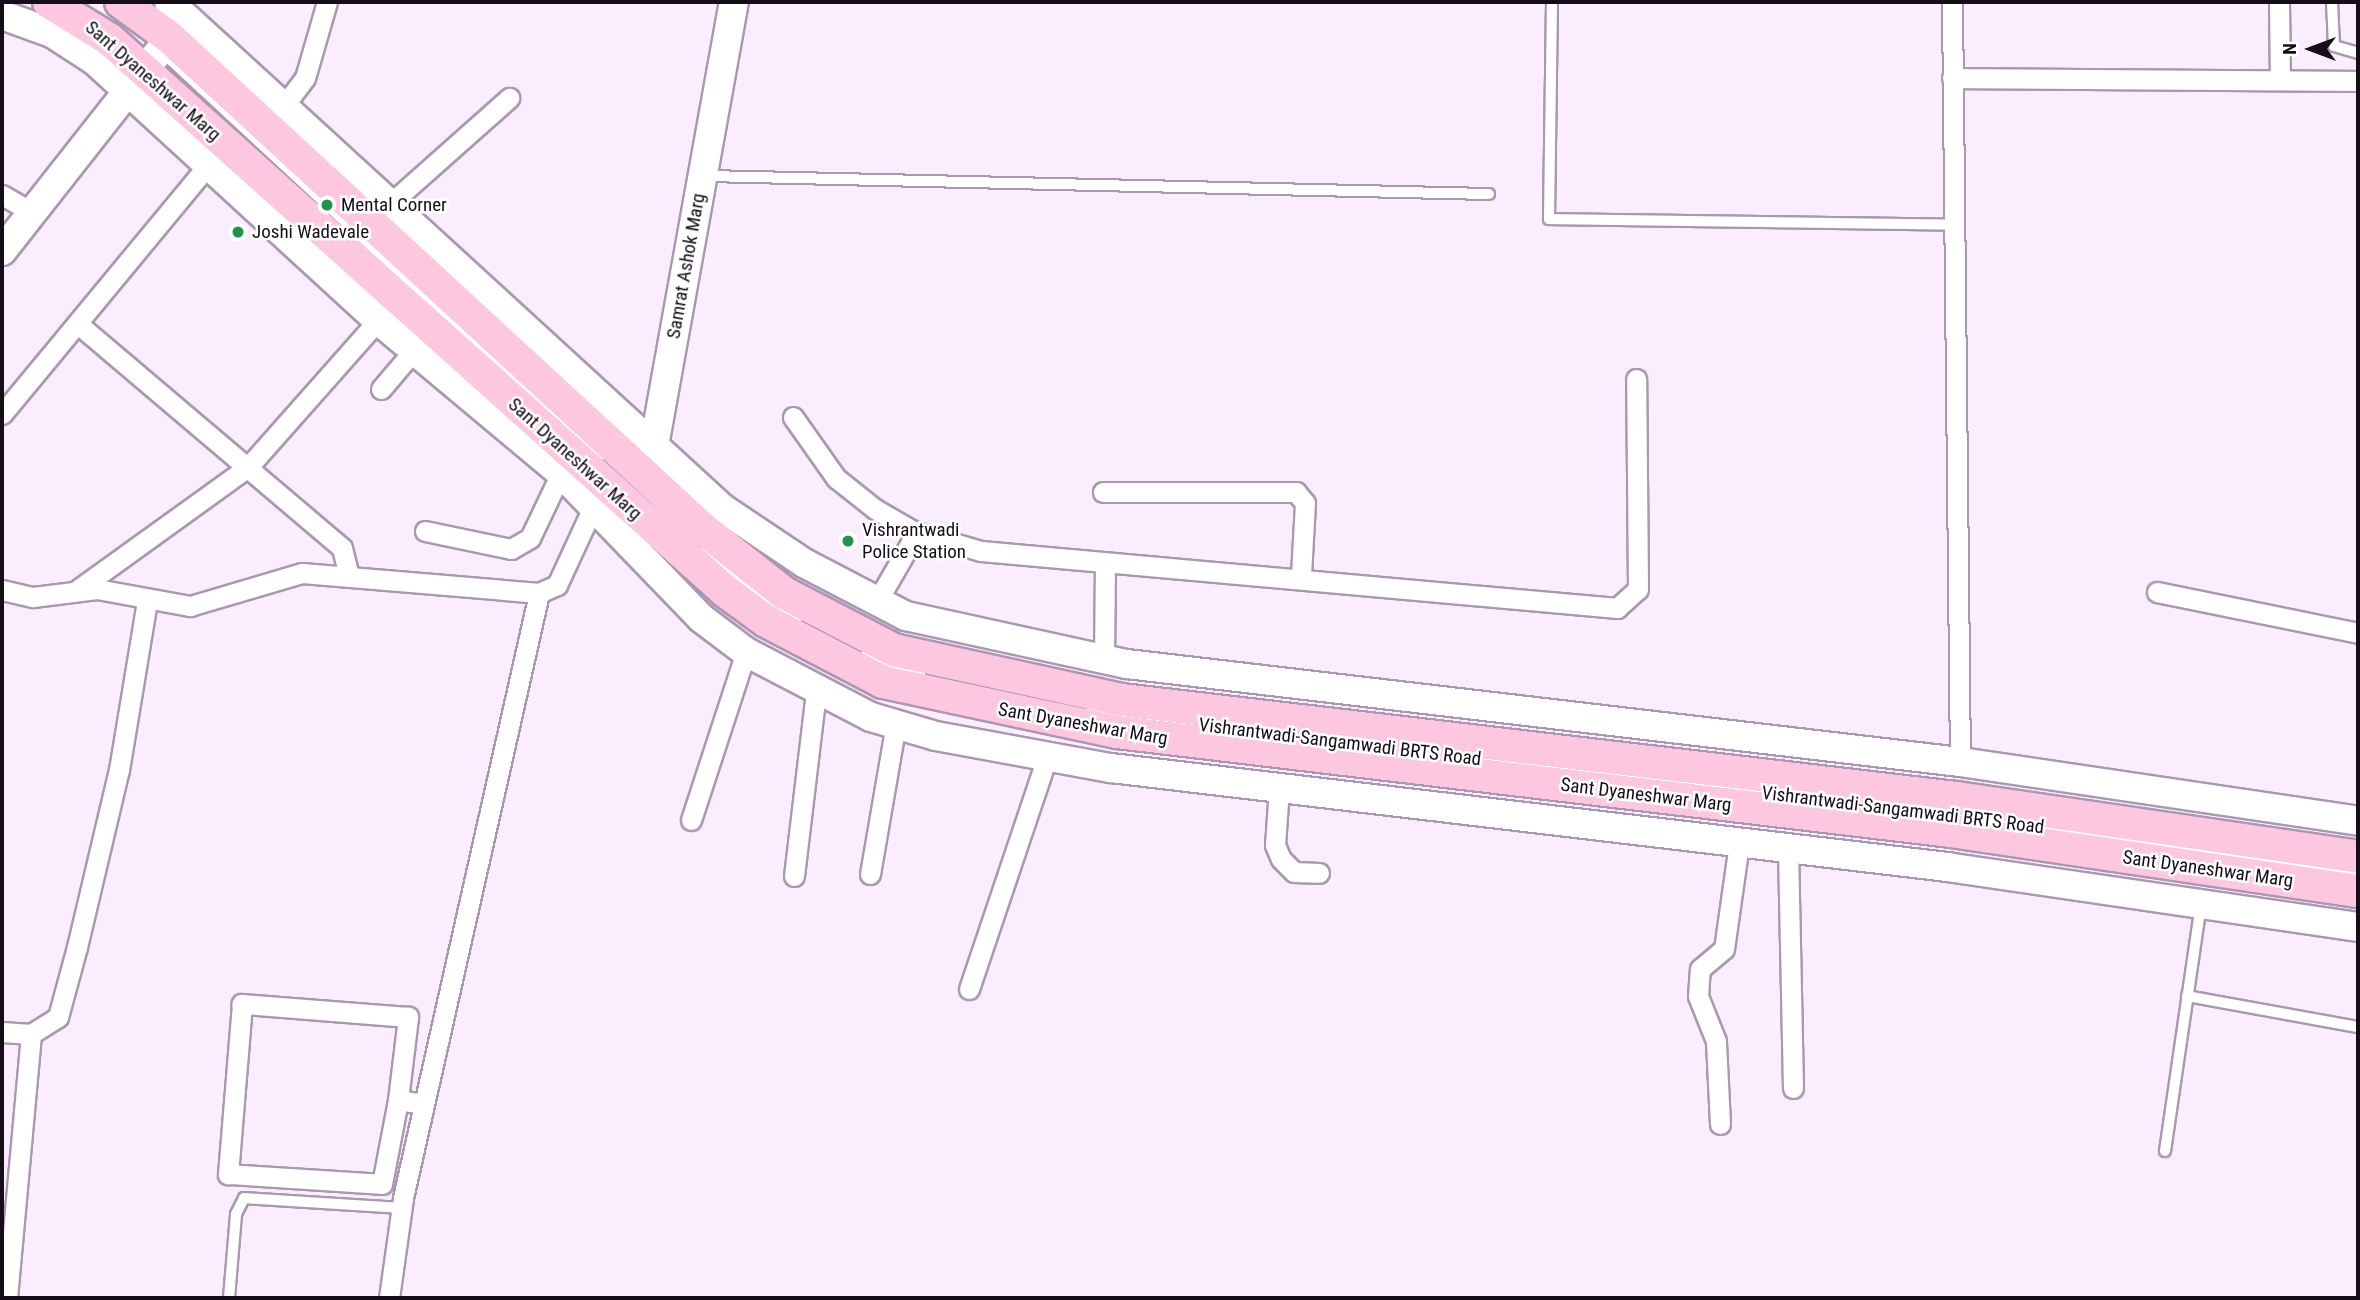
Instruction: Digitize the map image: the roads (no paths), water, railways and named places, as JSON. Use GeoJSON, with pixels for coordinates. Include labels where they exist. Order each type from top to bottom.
{"type":"FeatureCollection","features":[{"type":"Feature","properties":{"kind":"main road","name":"Sant Dyaneshwar Marg"},"geometry":{"type":"LineString","coordinates":[[49,2],[159,44]]}},
{"type":"Feature","properties":{"kind":"main road","name":"Sant Dyaneshwar Marg"},"geometry":{"type":"LineString","coordinates":[[121,2],[159,44],[622,477],[766,621],[883,682],[944,698],[1117,733],[1951,831],[2358,891]]}},
{"type":"Feature","properties":{"kind":"main road","name":"Sant Dyaneshwar Marg"},"geometry":{"type":"LineString","coordinates":[[622,477],[784,593],[894,650],[951,665],[1122,700],[1956,798],[2358,857]]}},
{"type":"Feature","properties":{"kind":"street"},"geometry":{"type":"LineString","coordinates":[[286,103],[305,78],[327,2]]}},
{"type":"Feature","properties":{"kind":"street","name":"Samrat Ashok Marg"},"geometry":{"type":"LineString","coordinates":[[622,477],[703,175],[734,2]]}},
{"type":"Feature","properties":{"kind":"street"},"geometry":{"type":"LineString","coordinates":[[1952,2],[1960,762]]}},
{"type":"Feature","properties":{"kind":"street"},"geometry":{"type":"LineString","coordinates":[[2279,2],[2280,80]]}},
{"type":"Feature","properties":{"kind":"street"},"geometry":{"type":"LineString","coordinates":[[2,15],[52,33],[159,44],[286,103],[391,202],[622,477],[701,618],[746,652],[816,692],[896,724],[1047,757],[1279,788],[1788,849],[2201,904],[2358,928]]}},
{"type":"Feature","properties":{"kind":"street"},"geometry":{"type":"LineString","coordinates":[[159,44],[208,165],[378,320],[561,473],[622,477],[764,539],[876,603],[933,623],[1104,659],[1960,762],[2358,821]]}},
{"type":"Feature","properties":{"kind":"street"},"geometry":{"type":"LineString","coordinates":[[2,251],[159,44]]}},
{"type":"Feature","properties":{"kind":"street"},"geometry":{"type":"LineString","coordinates":[[1952,78],[2358,81]]}},
{"type":"Feature","properties":{"kind":"street"},"geometry":{"type":"LineString","coordinates":[[391,202],[509,98]]}},
{"type":"Feature","properties":{"kind":"street"},"geometry":{"type":"LineString","coordinates":[[2,414],[208,165]]}},
{"type":"Feature","properties":{"kind":"street"},"geometry":{"type":"LineString","coordinates":[[2,195],[32,212]]}},
{"type":"Feature","properties":{"kind":"street"},"geometry":{"type":"LineString","coordinates":[[75,592],[249,466],[378,320]]}},
{"type":"Feature","properties":{"kind":"street"},"geometry":{"type":"LineString","coordinates":[[78,324],[249,466],[342,548],[349,576]]}},
{"type":"Feature","properties":{"kind":"street"},"geometry":{"type":"LineString","coordinates":[[381,389],[414,350]]}},
{"type":"Feature","properties":{"kind":"street"},"geometry":{"type":"LineString","coordinates":[[793,417],[836,478],[917,532],[981,551],[1301,575],[1617,608],[1631,601],[1638,589],[1636,379]]}},
{"type":"Feature","properties":{"kind":"street"},"geometry":{"type":"LineString","coordinates":[[425,531],[511,549],[530,538],[561,473]]}},
{"type":"Feature","properties":{"kind":"street"},"geometry":{"type":"LineString","coordinates":[[2,590],[33,597],[97,589],[190,606],[285,575],[349,576],[513,596],[540,593],[557,585],[622,477]]}},
{"type":"Feature","properties":{"kind":"street"},"geometry":{"type":"LineString","coordinates":[[1103,492],[1296,492],[1306,503],[1301,575]]}},
{"type":"Feature","properties":{"kind":"street"},"geometry":{"type":"LineString","coordinates":[[876,603],[917,532]]}},
{"type":"Feature","properties":{"kind":"street"},"geometry":{"type":"LineString","coordinates":[[1104,659],[1105,562]]}},
{"type":"Feature","properties":{"kind":"street"},"geometry":{"type":"LineString","coordinates":[[2157,592],[2358,633]]}},
{"type":"Feature","properties":{"kind":"street"},"geometry":{"type":"LineString","coordinates":[[389,1298],[401,1208],[423,1104],[540,593]]}},
{"type":"Feature","properties":{"kind":"street"},"geometry":{"type":"LineString","coordinates":[[2,1032],[31,1034],[58,1017],[119,770],[147,600]]}},
{"type":"Feature","properties":{"kind":"street"},"geometry":{"type":"LineString","coordinates":[[691,820],[746,652]]}},
{"type":"Feature","properties":{"kind":"street"},"geometry":{"type":"LineString","coordinates":[[794,876],[816,692]]}},
{"type":"Feature","properties":{"kind":"street"},"geometry":{"type":"LineString","coordinates":[[870,874],[896,724]]}},
{"type":"Feature","properties":{"kind":"street"},"geometry":{"type":"LineString","coordinates":[[970,989],[1047,757]]}},
{"type":"Feature","properties":{"kind":"street"},"geometry":{"type":"LineString","coordinates":[[1279,788],[1275,845],[1281,859],[1294,872],[1319,873]]}},
{"type":"Feature","properties":{"kind":"street"},"geometry":{"type":"LineString","coordinates":[[1720,1124],[1716,1041],[1699,996],[1700,969],[1724,949],[1739,843]]}},
{"type":"Feature","properties":{"kind":"street"},"geometry":{"type":"LineString","coordinates":[[1788,849],[1793,1088]]}},
{"type":"Feature","properties":{"kind":"street"},"geometry":{"type":"LineString","coordinates":[[242,1004],[408,1017],[398,1100],[382,1184],[228,1174],[242,1004]]}},
{"type":"Feature","properties":{"kind":"street"},"geometry":{"type":"LineString","coordinates":[[8,1298],[31,1034]]}},
{"type":"Feature","properties":{"kind":"street"},"geometry":{"type":"LineString","coordinates":[[398,1100],[423,1104]]}},
{"type":"Feature","properties":{"kind":"lane"},"geometry":{"type":"LineString","coordinates":[[106,2],[159,44]]}},
{"type":"Feature","properties":{"kind":"lane"},"geometry":{"type":"LineString","coordinates":[[1552,2],[1549,219],[1954,225]]}},
{"type":"Feature","properties":{"kind":"lane"},"geometry":{"type":"LineString","coordinates":[[2332,2],[2334,46],[2358,53]]}},
{"type":"Feature","properties":{"kind":"lane"},"geometry":{"type":"LineString","coordinates":[[703,175],[1489,194]]}},
{"type":"Feature","properties":{"kind":"lane"},"geometry":{"type":"LineString","coordinates":[[692,541],[807,626]]}},
{"type":"Feature","properties":{"kind":"lane"},"geometry":{"type":"LineString","coordinates":[[818,632],[889,666],[936,678]]}},
{"type":"Feature","properties":{"kind":"lane"},"geometry":{"type":"LineString","coordinates":[[987,690],[1040,701]]}},
{"type":"Feature","properties":{"kind":"lane","name":"Vishrantwadi-Sangamwadi BRTS Road"},"geometry":{"type":"LineString","coordinates":[[1079,708],[1953,815],[2358,874]]}},
{"type":"Feature","properties":{"kind":"lane"},"geometry":{"type":"LineString","coordinates":[[2165,1151],[2201,904]]}},
{"type":"Feature","properties":{"kind":"lane"},"geometry":{"type":"LineString","coordinates":[[2187,996],[2358,1027]]}},
{"type":"Feature","properties":{"kind":"lane"},"geometry":{"type":"LineString","coordinates":[[229,1298],[236,1214],[244,1198],[401,1208]]}},
{"type":"Feature","properties":{"kind":"place","name":"Mental Corner"},"geometry":{"type":"Point","coordinates":[327,205]}},
{"type":"Feature","properties":{"kind":"place","name":"Joshi Wadevale"},"geometry":{"type":"Point","coordinates":[238,232]}},
{"type":"Feature","properties":{"kind":"place","name":"Vishrantwadi Police Station"},"geometry":{"type":"Point","coordinates":[848,541]}}]}
